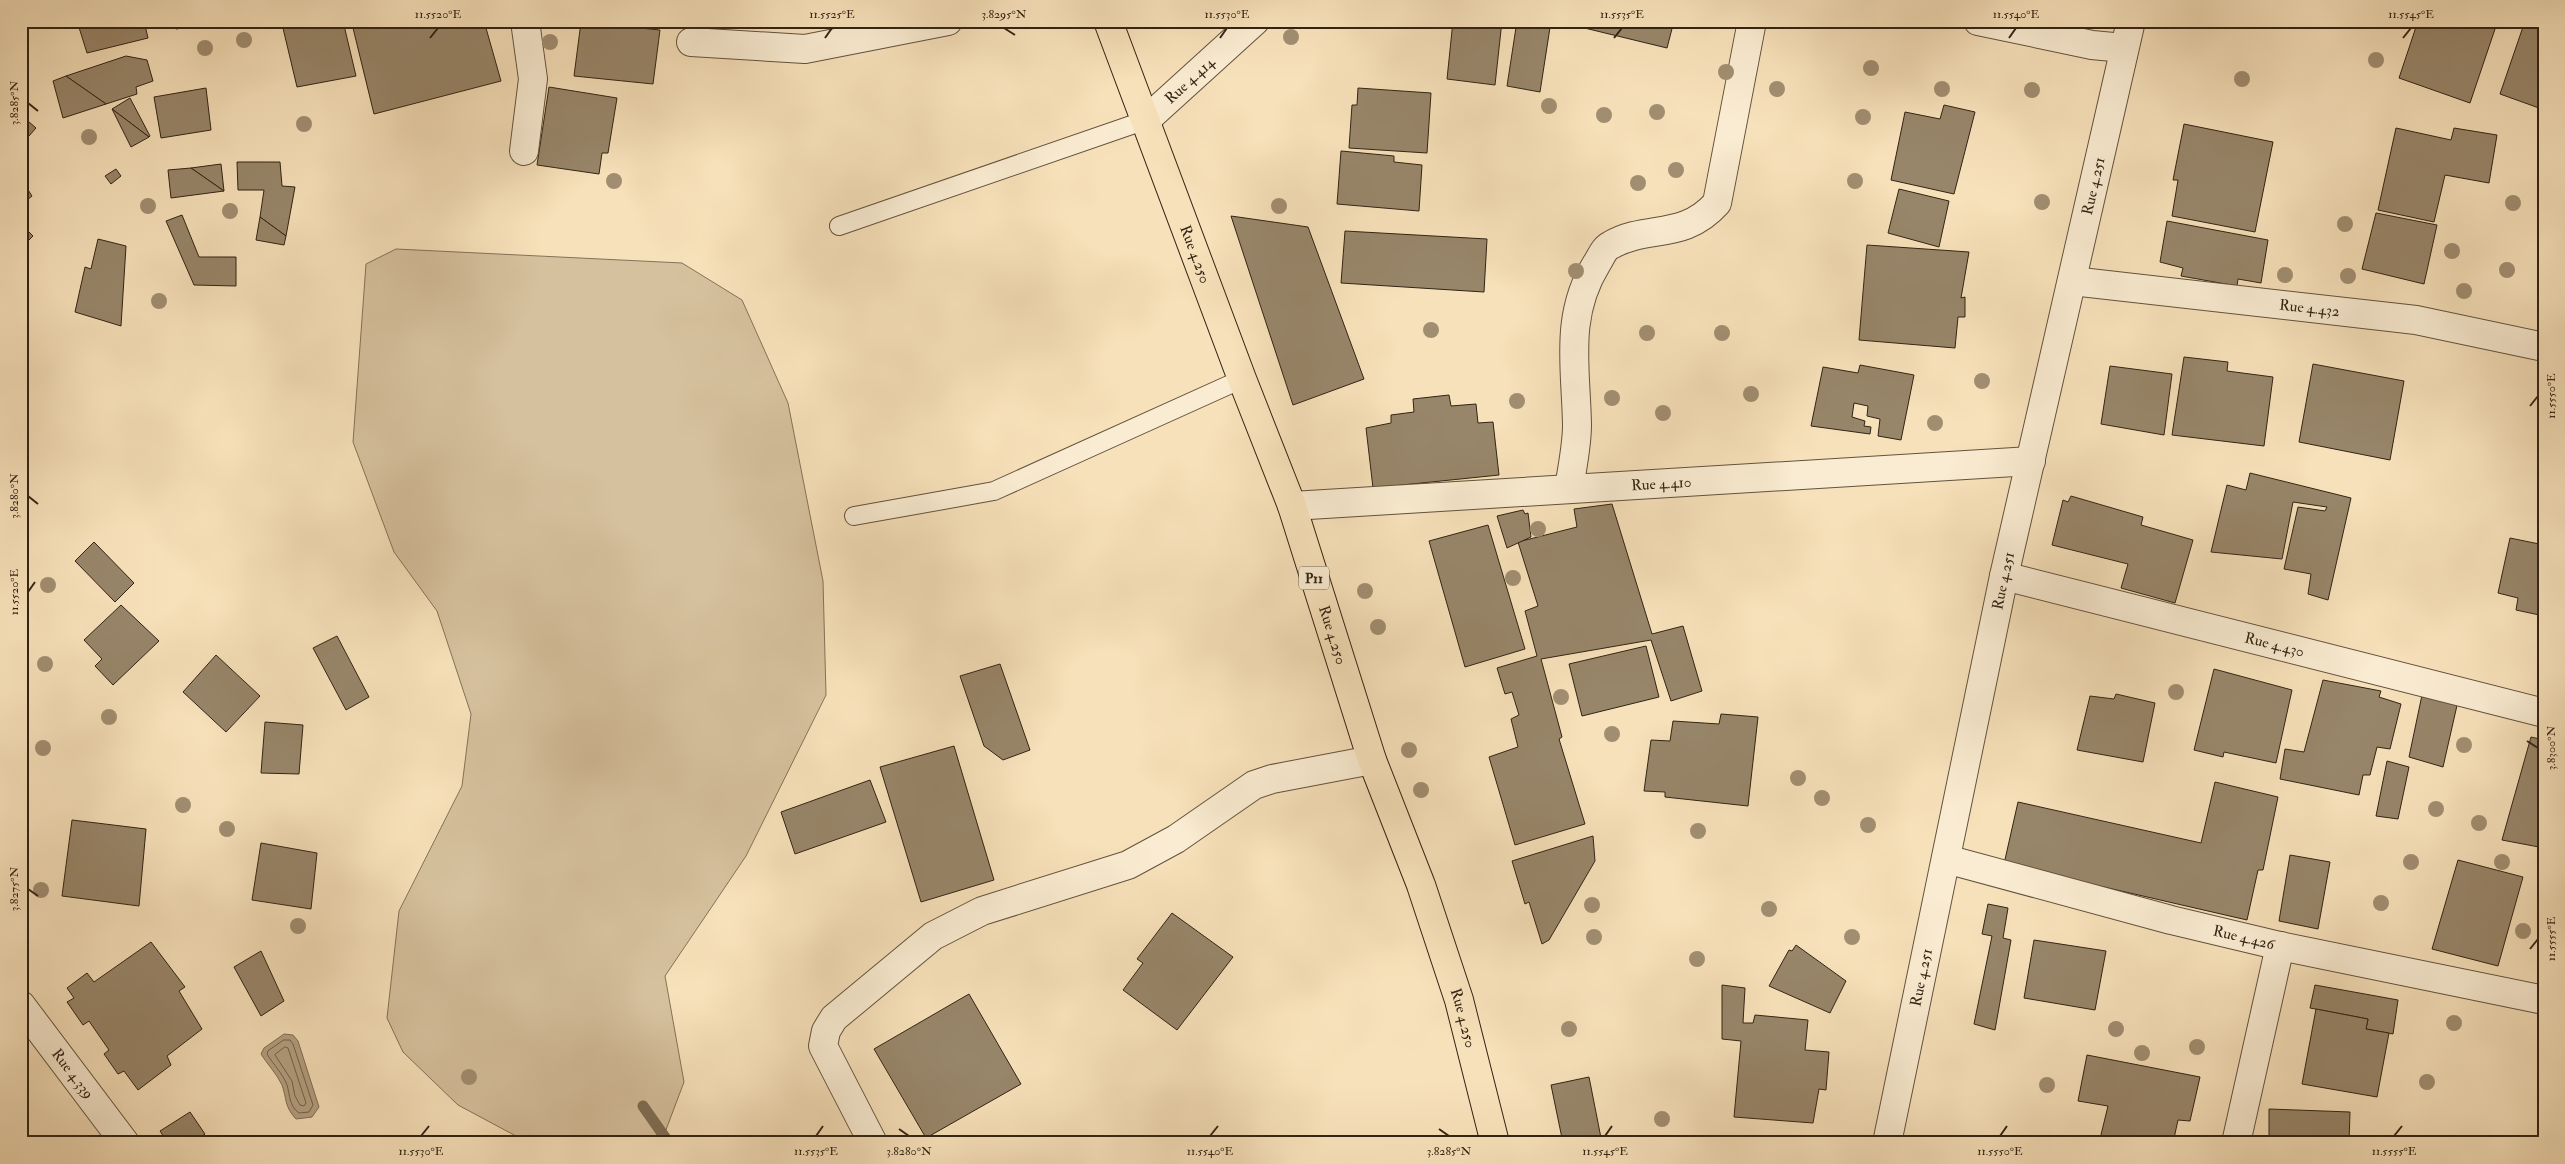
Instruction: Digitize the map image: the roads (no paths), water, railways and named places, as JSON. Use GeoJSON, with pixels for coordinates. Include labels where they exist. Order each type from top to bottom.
{"type":"FeatureCollection","features":[{"type":"Feature","properties":{"kind":"main road","name":"Rue 4.250"},"geometry":{"type":"LineString","coordinates":[[1108,21],[1242,379],[1292,506],[1372,760],[1420,885],[1459,1000],[1495,1143]]}},
{"type":"Feature","properties":{"kind":"street"},"geometry":{"type":"LineString","coordinates":[[524,151],[533,79],[525,21]]}},
{"type":"Feature","properties":{"kind":"street"},"geometry":{"type":"LineString","coordinates":[[692,42],[805,49],[948,21]]}},
{"type":"Feature","properties":{"kind":"street","name":"Rue 4.414"},"geometry":{"type":"LineString","coordinates":[[1146,120],[1255,21]]}},
{"type":"Feature","properties":{"kind":"street"},"geometry":{"type":"LineString","coordinates":[[1569,489],[1577,427],[1573,364],[1574,320],[1587,279],[1608,246],[1623,239],[1681,228],[1708,213],[1717,202],[1752,21]]}},
{"type":"Feature","properties":{"kind":"street"},"geometry":{"type":"LineString","coordinates":[[1978,21],[2092,45],[2124,48]]}},
{"type":"Feature","properties":{"kind":"street","name":"Rue 4.251"},"geometry":{"type":"LineString","coordinates":[[1887,1143],[2004,576],[2131,21]]}},
{"type":"Feature","properties":{"kind":"street","name":"Rue 4.432"},"geometry":{"type":"LineString","coordinates":[[2072,281],[2416,320],[2544,348]]}},
{"type":"Feature","properties":{"kind":"street","name":"Rue 4.410"},"geometry":{"type":"LineString","coordinates":[[1292,506],[2031,461]]}},
{"type":"Feature","properties":{"kind":"street","name":"Rue 4.430"},"geometry":{"type":"LineString","coordinates":[[2004,576],[2544,713]]}},
{"type":"Feature","properties":{"kind":"street"},"geometry":{"type":"LineString","coordinates":[[873,1143],[824,1046],[826,1031],[834,1018],[933,936],[982,911],[1128,865],[1176,839],[1254,785],[1272,779],[1372,760]]}},
{"type":"Feature","properties":{"kind":"street","name":"Rue 4.426"},"geometry":{"type":"LineString","coordinates":[[1946,859],[2171,920],[2280,946],[2544,1000]]}},
{"type":"Feature","properties":{"kind":"street"},"geometry":{"type":"LineString","coordinates":[[2236,1143],[2280,946]]}},
{"type":"Feature","properties":{"kind":"street","name":"Rue 4.339"},"geometry":{"type":"LineString","coordinates":[[21,1005],[125,1143]]}},
{"type":"Feature","properties":{"kind":"lane"},"geometry":{"type":"LineString","coordinates":[[839,226],[1146,120]]}},
{"type":"Feature","properties":{"kind":"lane"},"geometry":{"type":"LineString","coordinates":[[854,516],[994,491],[1242,379]]}},
{"type":"Feature","properties":{"kind":"water"},"geometry":{"type":"Polygon","coordinates":[[[284,1034],[293,1035],[298,1041],[319,1107],[312,1117],[296,1119],[288,1106],[280,1081],[261,1054],[264,1048],[284,1034]]]}},
{"type":"Feature","properties":{"kind":"waterway"},"geometry":{"type":"LineString","coordinates":[[643,1106],[669,1143]]}}]}
